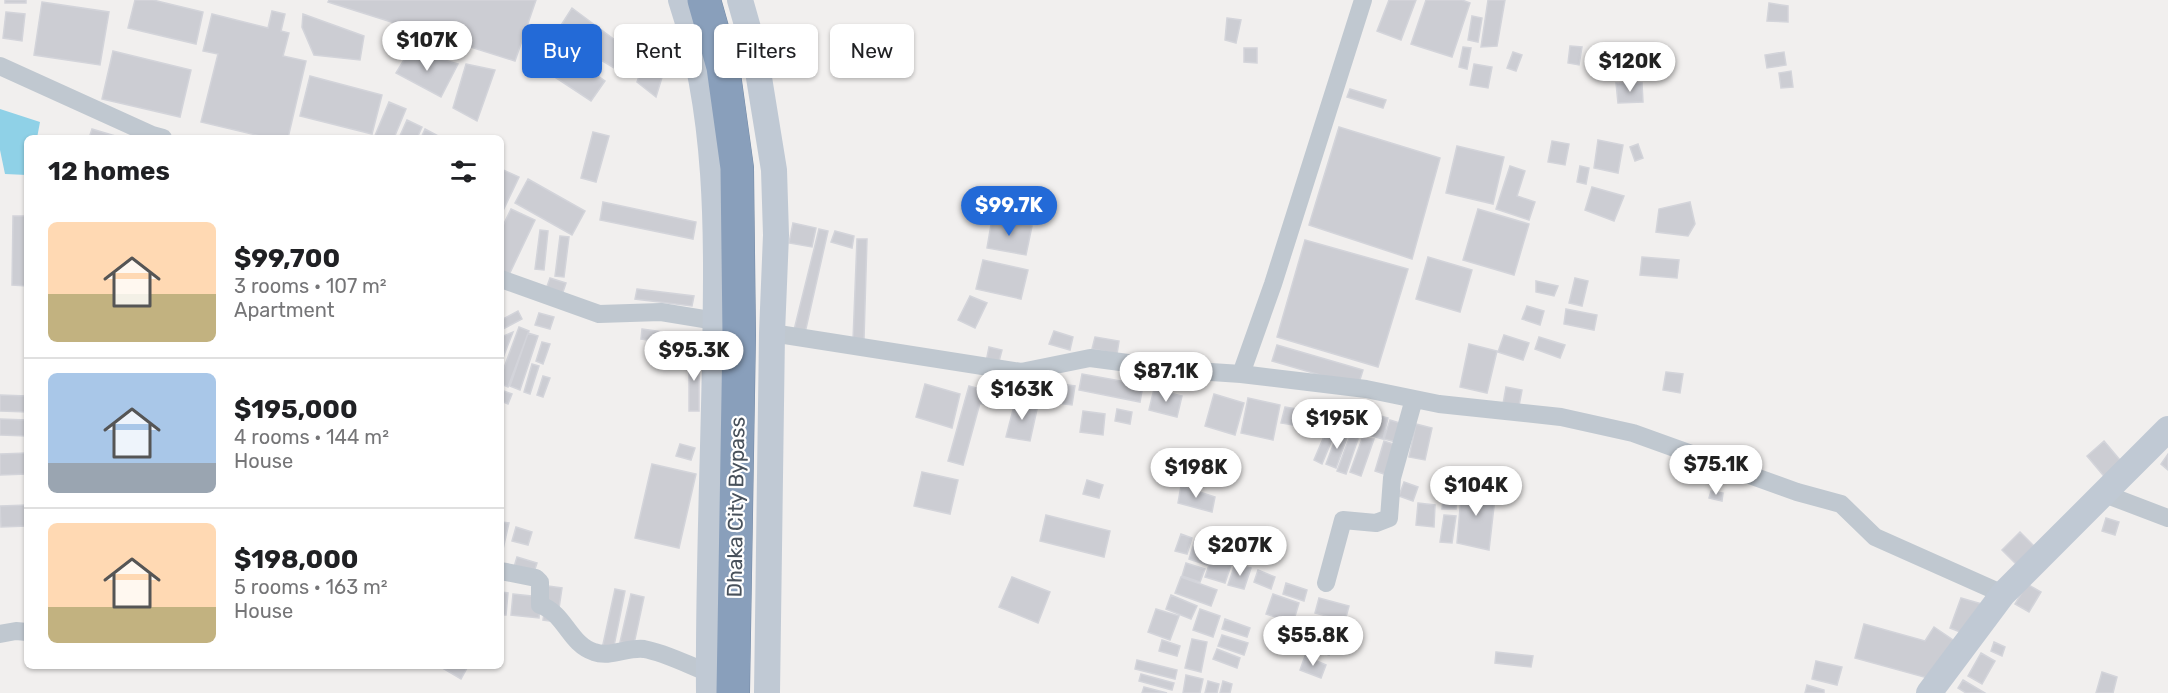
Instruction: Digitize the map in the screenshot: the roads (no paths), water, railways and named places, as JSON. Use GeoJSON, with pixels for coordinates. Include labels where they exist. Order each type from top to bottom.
{"type":"FeatureCollection","features":[{"type":"Feature","properties":{"kind":"highway","name":"Dhaka City Bypass"},"geometry":{"type":"LineString","coordinates":[[704,0],[723,68],[737,168],[739,335],[717,686]]}},
{"type":"Feature","properties":{"kind":"highway","name":"Dhaka City Bypass"},"geometry":{"type":"LineString","coordinates":[[724,0],[742,60],[757,167],[750,693]]}},
{"type":"Feature","properties":{"kind":"main road"},"geometry":{"type":"LineString","coordinates":[[681,0],[708,109],[714,160],[717,686]]}},
{"type":"Feature","properties":{"kind":"main road"},"geometry":{"type":"LineString","coordinates":[[740,0],[755,53],[774,170],[776,235],[772,333],[767,693]]}},
{"type":"Feature","properties":{"kind":"main road"},"geometry":{"type":"LineString","coordinates":[[1929,693],[2003,594],[2168,429]]}},
{"type":"Feature","properties":{"kind":"street"},"geometry":{"type":"LineString","coordinates":[[1241,374],[1273,284],[1323,120],[1363,0]]}},
{"type":"Feature","properties":{"kind":"street"},"geometry":{"type":"LineString","coordinates":[[0,66],[151,135]]}},
{"type":"Feature","properties":{"kind":"street"},"geometry":{"type":"LineString","coordinates":[[504,280],[599,314],[661,312],[716,321]]}},
{"type":"Feature","properties":{"kind":"street"},"geometry":{"type":"LineString","coordinates":[[772,333],[1021,372],[1090,358],[1366,389],[1439,404],[1561,417],[1633,433],[1797,492],[1841,504],[1875,537],[2003,594]]}},
{"type":"Feature","properties":{"kind":"street"},"geometry":{"type":"LineString","coordinates":[[1326,583],[1343,520],[1376,523],[1389,518],[1392,478],[1414,399]]}},
{"type":"Feature","properties":{"kind":"street"},"geometry":{"type":"LineString","coordinates":[[2102,494],[2168,518]]}},
{"type":"Feature","properties":{"kind":"street"},"geometry":{"type":"LineString","coordinates":[[504,573],[536,578],[540,582],[540,605],[551,608],[579,645],[605,655],[642,649],[717,686]]}},
{"type":"Feature","properties":{"kind":"street"},"geometry":{"type":"LineString","coordinates":[[0,634],[24,632]]}},
{"type":"Feature","properties":{"kind":"water"},"geometry":{"type":"Polygon","coordinates":[[[0,109],[40,122],[38,135],[24,135],[24,175],[5,174],[0,150],[0,109]]]}}]}
